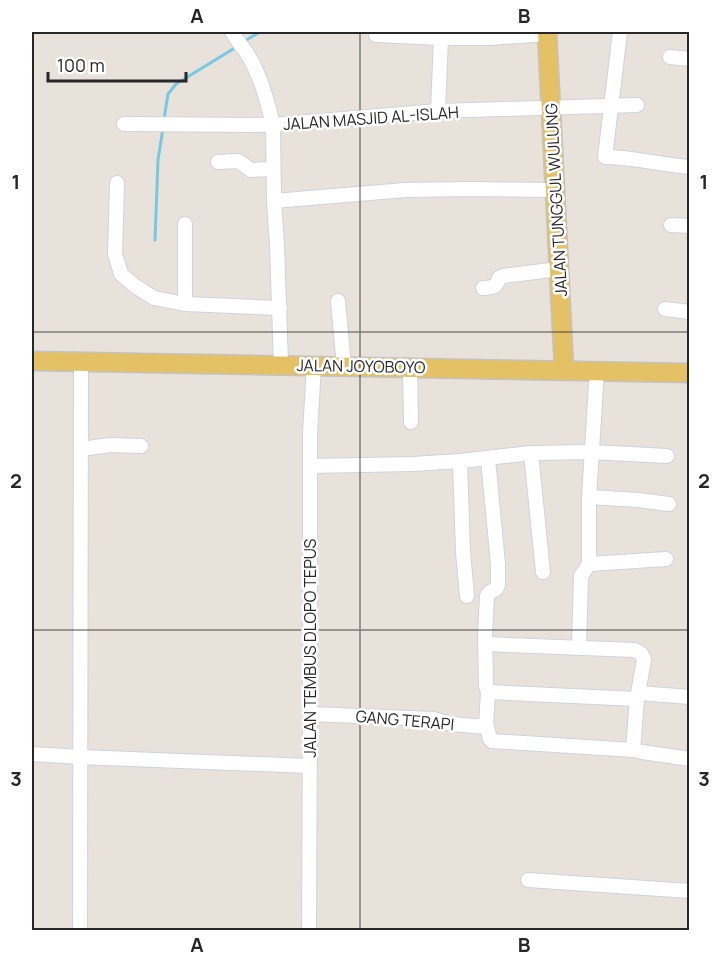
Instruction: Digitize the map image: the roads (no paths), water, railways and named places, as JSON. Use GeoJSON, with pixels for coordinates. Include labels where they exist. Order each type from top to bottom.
{"type":"FeatureCollection","features":[{"type":"Feature","properties":{"kind":"main road","name":"JALAN TUNGGUL WULUNG"},"geometry":{"type":"LineString","coordinates":[[547,33],[564,369]]}},
{"type":"Feature","properties":{"kind":"main road","name":"JALAN JOYOBOYO"},"geometry":{"type":"LineString","coordinates":[[32,361],[690,373]]}},
{"type":"Feature","properties":{"kind":"street"},"geometry":{"type":"LineString","coordinates":[[620,32],[604,157],[622,157],[690,167]]}},
{"type":"Feature","properties":{"kind":"street"},"geometry":{"type":"LineString","coordinates":[[376,35],[490,38],[547,33]]}},
{"type":"Feature","properties":{"kind":"street"},"geometry":{"type":"LineString","coordinates":[[124,124],[273,125],[259,77],[246,52],[234,36]]}},
{"type":"Feature","properties":{"kind":"street"},"geometry":{"type":"LineString","coordinates":[[438,111],[441,38]]}},
{"type":"Feature","properties":{"kind":"street"},"geometry":{"type":"LineString","coordinates":[[670,57],[690,59]]}},
{"type":"Feature","properties":{"kind":"street","name":"JALAN MASJID AL-ISLAH"},"geometry":{"type":"LineString","coordinates":[[282,365],[274,201],[273,125],[438,111],[637,105]]}},
{"type":"Feature","properties":{"kind":"street"},"geometry":{"type":"LineString","coordinates":[[218,162],[238,161],[251,170],[273,169]]}},
{"type":"Feature","properties":{"kind":"street"},"geometry":{"type":"LineString","coordinates":[[117,183],[116,254],[121,274],[135,286],[154,298],[185,304],[280,308]]}},
{"type":"Feature","properties":{"kind":"street"},"geometry":{"type":"LineString","coordinates":[[274,201],[405,190],[556,190]]}},
{"type":"Feature","properties":{"kind":"street"},"geometry":{"type":"LineString","coordinates":[[185,224],[185,304]]}},
{"type":"Feature","properties":{"kind":"street"},"geometry":{"type":"LineString","coordinates":[[671,225],[690,226]]}},
{"type":"Feature","properties":{"kind":"street"},"geometry":{"type":"LineString","coordinates":[[483,288],[496,286],[499,278],[503,276],[559,269]]}},
{"type":"Feature","properties":{"kind":"street"},"geometry":{"type":"LineString","coordinates":[[338,301],[344,366]]}},
{"type":"Feature","properties":{"kind":"street"},"geometry":{"type":"LineString","coordinates":[[665,309],[690,312]]}},
{"type":"Feature","properties":{"kind":"street"},"geometry":{"type":"LineString","coordinates":[[80,930],[81,362]]}},
{"type":"Feature","properties":{"kind":"street","name":"JALAN TEMBUS DLOPO TEPUS"},"geometry":{"type":"LineString","coordinates":[[309,930],[310,433],[314,366]]}},
{"type":"Feature","properties":{"kind":"street"},"geometry":{"type":"LineString","coordinates":[[410,367],[411,422]]}},
{"type":"Feature","properties":{"kind":"street"},"geometry":{"type":"LineString","coordinates":[[579,647],[581,576],[589,564],[589,497],[597,370]]}},
{"type":"Feature","properties":{"kind":"street"},"geometry":{"type":"LineString","coordinates":[[81,449],[110,445],[141,446]]}},
{"type":"Feature","properties":{"kind":"street"},"geometry":{"type":"LineString","coordinates":[[310,466],[413,464],[488,459],[531,453],[591,452],[667,456]]}},
{"type":"Feature","properties":{"kind":"street"},"geometry":{"type":"LineString","coordinates":[[531,453],[543,573]]}},
{"type":"Feature","properties":{"kind":"street"},"geometry":{"type":"LineString","coordinates":[[488,459],[498,564],[498,585],[487,596],[488,733]]}},
{"type":"Feature","properties":{"kind":"street"},"geometry":{"type":"LineString","coordinates":[[460,461],[467,596]]}},
{"type":"Feature","properties":{"kind":"street"},"geometry":{"type":"LineString","coordinates":[[589,497],[669,504]]}},
{"type":"Feature","properties":{"kind":"street"},"geometry":{"type":"LineString","coordinates":[[589,564],[666,558]]}},
{"type":"Feature","properties":{"kind":"street"},"geometry":{"type":"LineString","coordinates":[[486,644],[634,650],[642,654],[644,660],[633,750]]}},
{"type":"Feature","properties":{"kind":"street"},"geometry":{"type":"LineString","coordinates":[[488,692],[690,697]]}},
{"type":"Feature","properties":{"kind":"street","name":"GANG TERAPI"},"geometry":{"type":"LineString","coordinates":[[310,714],[427,719],[488,733],[492,741],[633,750],[690,759]]}},
{"type":"Feature","properties":{"kind":"street"},"geometry":{"type":"LineString","coordinates":[[32,754],[80,758],[310,766]]}},
{"type":"Feature","properties":{"kind":"street"},"geometry":{"type":"LineString","coordinates":[[528,880],[690,891]]}},
{"type":"Feature","properties":{"kind":"waterway"},"geometry":{"type":"LineString","coordinates":[[243,42],[260,32]]}},
{"type":"Feature","properties":{"kind":"waterway"},"geometry":{"type":"LineString","coordinates":[[164,119],[168,94],[176,84],[238,46]]}},
{"type":"Feature","properties":{"kind":"waterway"},"geometry":{"type":"LineString","coordinates":[[155,240],[158,160],[163,128]]}}]}
